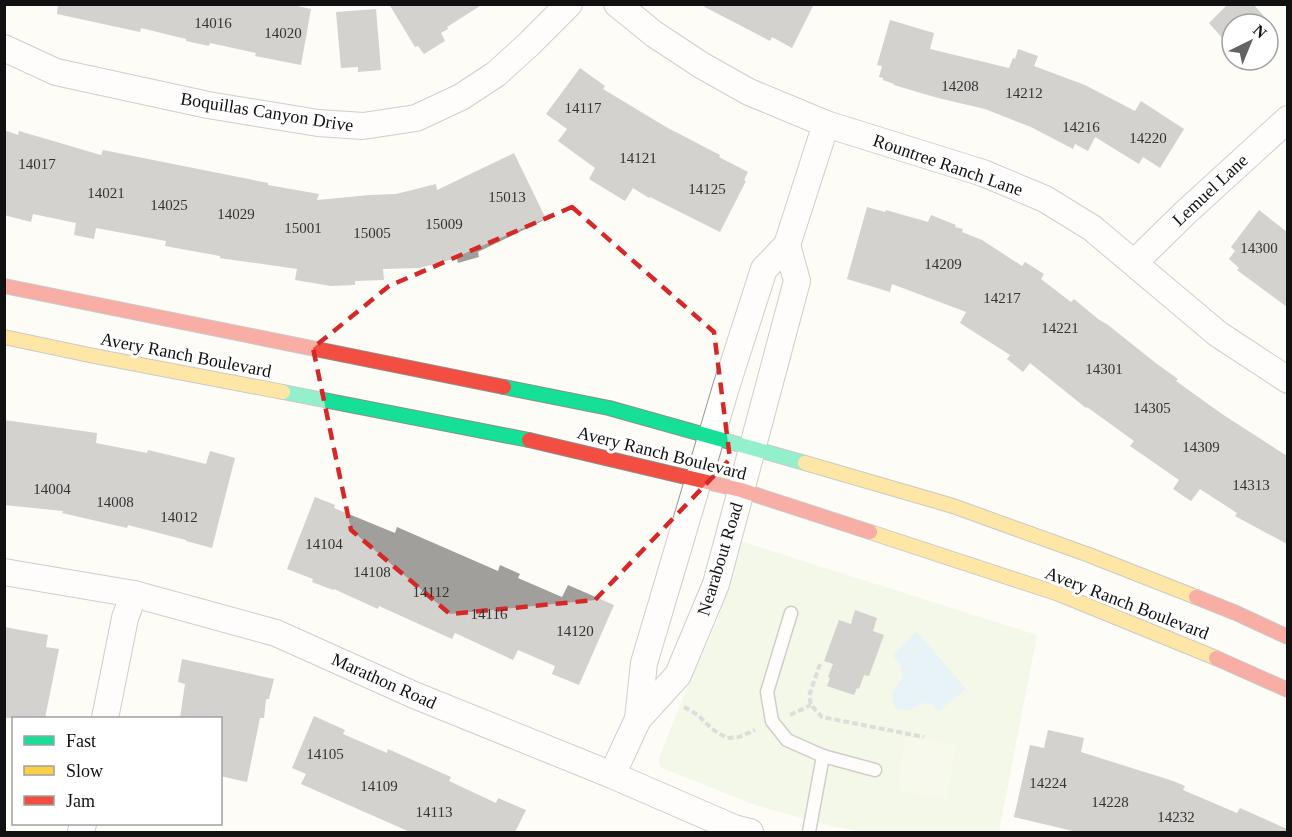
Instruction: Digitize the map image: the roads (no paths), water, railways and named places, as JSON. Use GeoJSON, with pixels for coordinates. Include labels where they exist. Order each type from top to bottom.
{"type":"FeatureCollection","features":[{"type":"Feature","properties":{"kind":"main road","name":"Avery Ranch Boulevard"},"geometry":{"type":"LineString","coordinates":[[4,286],[609,408],[712,436],[952,506],[1089,555],[1287,637]]}},
{"type":"Feature","properties":{"kind":"main road","name":"Avery Ranch Boulevard"},"geometry":{"type":"LineString","coordinates":[[4,337],[505,434],[741,490],[1059,594],[1241,668],[1287,690]]}},
{"type":"Feature","properties":{"kind":"street","name":"Boquillas Canyon Drive"},"geometry":{"type":"LineString","coordinates":[[4,48],[56,72],[208,105],[318,123],[363,126],[416,118],[460,97],[496,74],[569,4]]}},
{"type":"Feature","properties":{"kind":"street","name":"Rountree Ranch Lane"},"geometry":{"type":"LineString","coordinates":[[617,4],[654,34],[701,65],[749,92],[826,124],[983,173],[1045,199],[1092,228],[1218,334],[1287,380]]}},
{"type":"Feature","properties":{"kind":"street","name":"Lemuel Lane"},"geometry":{"type":"LineString","coordinates":[[1135,262],[1287,119]]}},
{"type":"Feature","properties":{"kind":"street","name":"Nearabout Road"},"geometry":{"type":"LineString","coordinates":[[638,719],[644,663],[727,384],[764,270],[787,244],[826,124]]}},
{"type":"Feature","properties":{"kind":"street","name":"Nearabout Road"},"geometry":{"type":"LineString","coordinates":[[612,776],[638,719],[678,675],[716,584],[797,281],[787,244]]}},
{"type":"Feature","properties":{"kind":"street","name":"Marathon Road"},"geometry":{"type":"LineString","coordinates":[[4,572],[134,594],[276,633],[414,695],[734,828],[750,832]]}},
{"type":"Feature","properties":{"kind":"street"},"geometry":{"type":"LineString","coordinates":[[105,717],[125,618],[134,594]]}},
{"type":"Feature","properties":{"kind":"lane"},"geometry":{"type":"LineString","coordinates":[[791,613],[766,692],[772,721],[787,740],[823,756],[875,770]]}},
{"type":"Feature","properties":{"kind":"lane"},"geometry":{"type":"LineString","coordinates":[[809,832],[823,756]]}},
{"type":"Feature","properties":{"kind":"water"},"geometry":{"type":"Polygon","coordinates":[[[917,632],[966,689],[939,711],[932,704],[922,703],[908,711],[895,708],[892,693],[902,679],[901,665],[892,655],[917,632]]]}}]}
